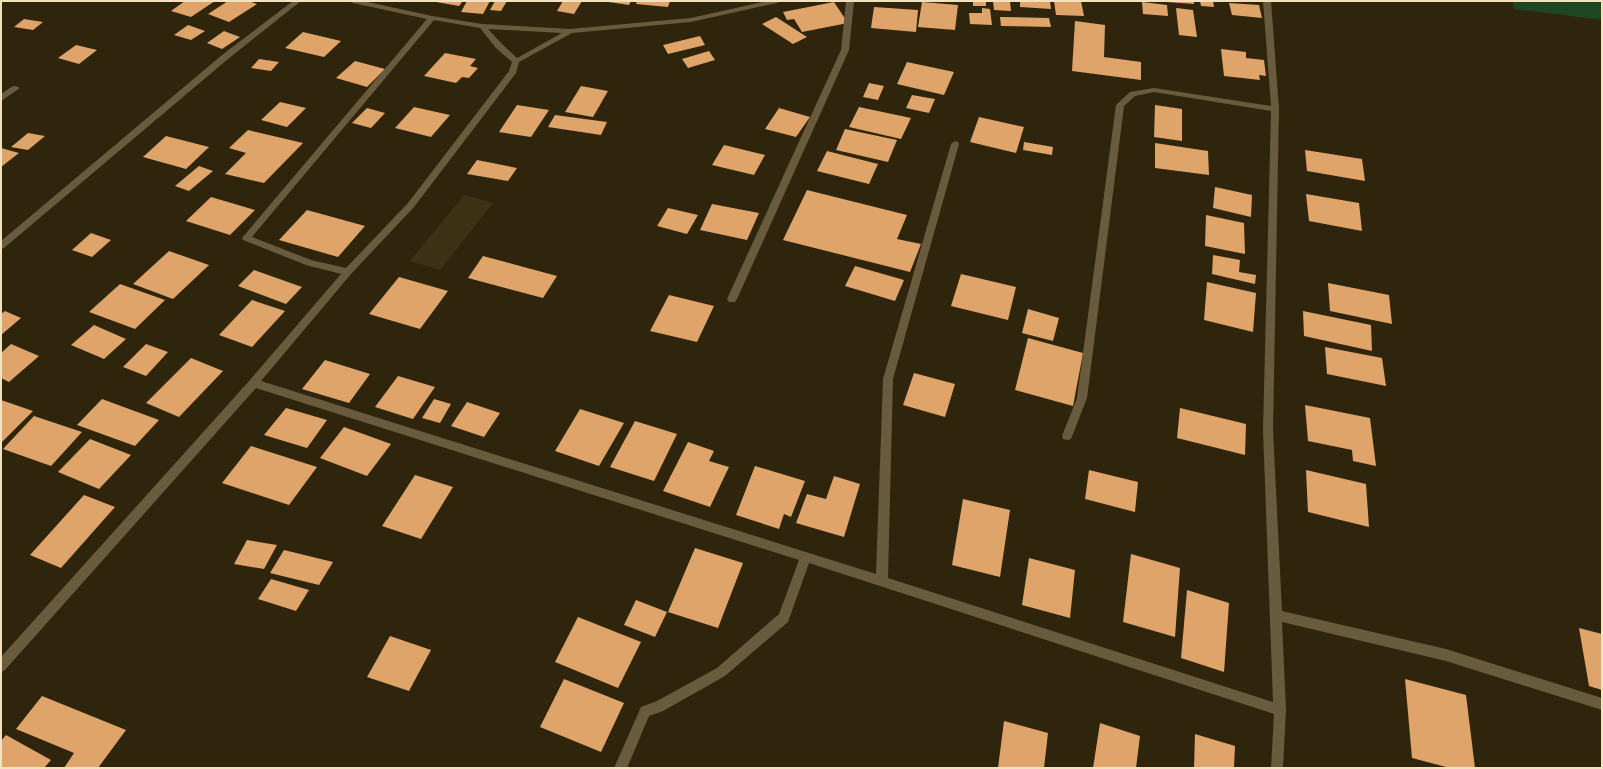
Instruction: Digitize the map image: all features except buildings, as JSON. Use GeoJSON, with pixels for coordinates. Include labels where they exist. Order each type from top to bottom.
{"type":"FeatureCollection","features":[{"type":"Feature","properties":{"kind":"street"},"geometry":{"type":"LineString","coordinates":[[1,246],[225,57],[297,1]]}},
{"type":"Feature","properties":{"kind":"street"},"geometry":{"type":"LineString","coordinates":[[353,1],[432,18],[482,26],[570,31],[691,20],[777,1]]}},
{"type":"Feature","properties":{"kind":"street"},"geometry":{"type":"LineString","coordinates":[[732,298],[845,50],[850,1]]}},
{"type":"Feature","properties":{"kind":"street"},"geometry":{"type":"LineString","coordinates":[[1268,1],[1275,109],[1268,430],[1280,710],[1278,768]]}},
{"type":"Feature","properties":{"kind":"street"},"geometry":{"type":"LineString","coordinates":[[348,272],[309,263],[246,238],[432,18]]}},
{"type":"Feature","properties":{"kind":"street"},"geometry":{"type":"LineString","coordinates":[[482,26],[499,46],[516,61]]}},
{"type":"Feature","properties":{"kind":"street"},"geometry":{"type":"LineString","coordinates":[[3,661],[254,383],[348,272],[412,205],[513,71],[516,61],[570,31]]}},
{"type":"Feature","properties":{"kind":"street"},"geometry":{"type":"LineString","coordinates":[[1,98],[16,88]]}},
{"type":"Feature","properties":{"kind":"street"},"geometry":{"type":"LineString","coordinates":[[1067,436],[1082,398],[1120,105],[1133,94],[1154,90],[1275,109]]}},
{"type":"Feature","properties":{"kind":"street"},"geometry":{"type":"LineString","coordinates":[[882,582],[888,379],[955,144]]}},
{"type":"Feature","properties":{"kind":"street"},"geometry":{"type":"LineString","coordinates":[[254,383],[806,557],[1280,710]]}},
{"type":"Feature","properties":{"kind":"street"},"geometry":{"type":"LineString","coordinates":[[620,768],[645,712],[659,707],[721,672],[784,618],[806,557]]}},
{"type":"Feature","properties":{"kind":"street"},"geometry":{"type":"LineString","coordinates":[[1276,615],[1446,655],[1602,704]]}},
{"type":"Feature","properties":{"kind":"shaded area"},"geometry":{"type":"Polygon","coordinates":[[[464,195],[493,203],[440,270],[410,261],[464,195]]]}},
{"type":"Feature","properties":{"kind":"green space"},"geometry":{"type":"Polygon","coordinates":[[[1513,1],[1602,1],[1602,20],[1514,9],[1513,1]]]}}]}
